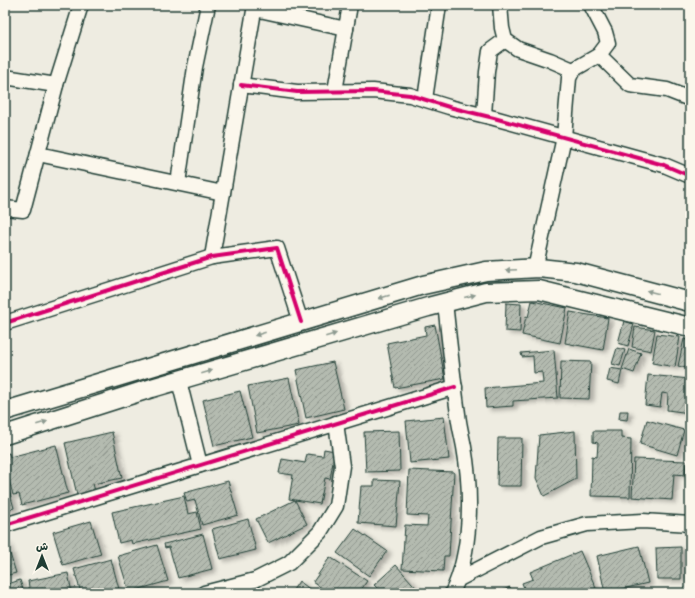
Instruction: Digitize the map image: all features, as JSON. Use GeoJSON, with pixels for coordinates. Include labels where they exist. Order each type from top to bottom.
{"type":"FeatureCollection","features":[{"type":"Feature","properties":{"kind":"main road"},"geometry":{"type":"LineString","coordinates":[[5,411],[423,285],[486,271],[535,269],[576,272],[690,302]]}},
{"type":"Feature","properties":{"kind":"main road"},"geometry":{"type":"LineString","coordinates":[[5,435],[179,381],[445,302],[486,292],[539,290],[690,327]]}},
{"type":"Feature","properties":{"kind":"street"},"geometry":{"type":"LineString","coordinates":[[5,208],[23,210],[56,86],[81,5]]}},
{"type":"Feature","properties":{"kind":"street"},"geometry":{"type":"LineString","coordinates":[[178,183],[195,68],[208,5]]}},
{"type":"Feature","properties":{"kind":"street"},"geometry":{"type":"LineString","coordinates":[[335,91],[350,5]]}},
{"type":"Feature","properties":{"kind":"street"},"geometry":{"type":"LineString","coordinates":[[424,99],[439,5]]}},
{"type":"Feature","properties":{"kind":"street"},"geometry":{"type":"LineString","coordinates":[[500,5],[502,28],[505,40],[518,49],[573,70]]}},
{"type":"Feature","properties":{"kind":"street"},"geometry":{"type":"LineString","coordinates":[[535,269],[564,137],[569,78],[573,70],[599,55],[608,43],[605,32],[590,5]]}},
{"type":"Feature","properties":{"kind":"street"},"geometry":{"type":"LineString","coordinates":[[212,258],[255,7],[346,29]]}},
{"type":"Feature","properties":{"kind":"street"},"geometry":{"type":"LineString","coordinates":[[484,115],[490,51],[505,40]]}},
{"type":"Feature","properties":{"kind":"street"},"geometry":{"type":"LineString","coordinates":[[599,55],[630,85],[667,90],[690,99]]}},
{"type":"Feature","properties":{"kind":"street"},"geometry":{"type":"LineString","coordinates":[[5,77],[56,86]]}},
{"type":"Feature","properties":{"kind":"street"},"geometry":{"type":"LineString","coordinates":[[241,86],[296,92],[373,91],[410,95],[449,107],[484,115],[664,165],[690,176]]}},
{"type":"Feature","properties":{"kind":"street"},"geometry":{"type":"LineString","coordinates":[[38,154],[223,193]]}},
{"type":"Feature","properties":{"kind":"street"},"geometry":{"type":"LineString","coordinates":[[5,323],[212,258],[277,248],[301,322]]}},
{"type":"Feature","properties":{"kind":"street"},"geometry":{"type":"LineString","coordinates":[[445,302],[458,416],[470,494],[468,535],[459,579],[452,593]]}},
{"type":"Feature","properties":{"kind":"street"},"geometry":{"type":"LineString","coordinates":[[179,381],[200,465]]}},
{"type":"Feature","properties":{"kind":"street"},"geometry":{"type":"LineString","coordinates":[[5,525],[455,387]]}},
{"type":"Feature","properties":{"kind":"street"},"geometry":{"type":"LineString","coordinates":[[204,593],[255,580],[289,563],[320,532],[336,506],[342,466],[336,423]]}},
{"type":"Feature","properties":{"kind":"street"},"geometry":{"type":"LineString","coordinates":[[459,579],[541,537],[587,524],[643,521],[690,524]]}},
{"type":"Feature","properties":{"kind":"street"},"geometry":{"type":"LineString","coordinates":[[247,593],[255,580]]}},
{"type":"Feature","properties":{"kind":"building"},"geometry":{"type":"Polygon","coordinates":[[[532,301],[567,308],[560,343],[522,335],[526,316],[528,317],[532,301]]]}},
{"type":"Feature","properties":{"kind":"building"},"geometry":{"type":"Polygon","coordinates":[[[506,303],[521,304],[520,332],[505,331],[506,303]]]}},
{"type":"Feature","properties":{"kind":"building"},"geometry":{"type":"Polygon","coordinates":[[[570,312],[608,318],[603,350],[565,343],[570,312]]]}},
{"type":"Feature","properties":{"kind":"building"},"geometry":{"type":"Polygon","coordinates":[[[624,321],[634,324],[628,346],[618,343],[624,321]]]}},
{"type":"Feature","properties":{"kind":"building"},"geometry":{"type":"Polygon","coordinates":[[[435,325],[445,379],[395,388],[387,343],[426,335],[425,327],[435,325]]]}},
{"type":"Feature","properties":{"kind":"building"},"geometry":{"type":"Polygon","coordinates":[[[635,327],[655,330],[651,351],[632,347],[635,327]]]}},
{"type":"Feature","properties":{"kind":"building"},"geometry":{"type":"Polygon","coordinates":[[[657,334],[680,337],[675,367],[652,363],[657,334]]]}},
{"type":"Feature","properties":{"kind":"building"},"geometry":{"type":"Polygon","coordinates":[[[684,339],[690,341],[690,369],[678,366],[684,339]]]}},
{"type":"Feature","properties":{"kind":"building"},"geometry":{"type":"Polygon","coordinates":[[[617,348],[625,350],[620,366],[612,364],[617,348]]]}},
{"type":"Feature","properties":{"kind":"building"},"geometry":{"type":"Polygon","coordinates":[[[629,349],[641,353],[634,373],[622,369],[629,349]]]}},
{"type":"Feature","properties":{"kind":"building"},"geometry":{"type":"Polygon","coordinates":[[[554,350],[558,398],[513,401],[513,406],[486,408],[485,388],[543,383],[542,372],[534,373],[533,356],[522,357],[521,353],[554,350]]]}},
{"type":"Feature","properties":{"kind":"building"},"geometry":{"type":"Polygon","coordinates":[[[561,361],[591,362],[589,399],[560,398],[561,361]]]}},
{"type":"Feature","properties":{"kind":"building"},"geometry":{"type":"Polygon","coordinates":[[[333,362],[344,409],[306,418],[296,370],[333,362]]]}},
{"type":"Feature","properties":{"kind":"building"},"geometry":{"type":"Polygon","coordinates":[[[610,368],[622,370],[619,384],[607,381],[610,368]]]}},
{"type":"Feature","properties":{"kind":"building"},"geometry":{"type":"Polygon","coordinates":[[[648,375],[690,379],[690,413],[667,410],[668,394],[662,393],[660,407],[645,405],[648,375]]]}},
{"type":"Feature","properties":{"kind":"building"},"geometry":{"type":"Polygon","coordinates":[[[289,378],[299,425],[257,433],[248,386],[289,378]]]}},
{"type":"Feature","properties":{"kind":"building"},"geometry":{"type":"Polygon","coordinates":[[[240,391],[252,437],[214,446],[203,400],[240,391]]]}},
{"type":"Feature","properties":{"kind":"building"},"geometry":{"type":"Polygon","coordinates":[[[620,411],[628,411],[627,420],[619,419],[620,411]]]}},
{"type":"Feature","properties":{"kind":"building"},"geometry":{"type":"Polygon","coordinates":[[[444,417],[449,459],[410,463],[406,421],[444,417]]]}},
{"type":"Feature","properties":{"kind":"building"},"geometry":{"type":"Polygon","coordinates":[[[647,420],[684,430],[677,455],[640,444],[647,420]]]}},
{"type":"Feature","properties":{"kind":"building"},"geometry":{"type":"Polygon","coordinates":[[[399,431],[400,471],[366,472],[364,432],[399,431]]]}},
{"type":"Feature","properties":{"kind":"building"},"geometry":{"type":"Polygon","coordinates":[[[575,431],[576,479],[544,496],[536,478],[539,435],[575,431]]]}},
{"type":"Feature","properties":{"kind":"building"},"geometry":{"type":"Polygon","coordinates":[[[593,431],[621,431],[621,438],[631,439],[630,497],[591,496],[592,456],[597,457],[598,443],[593,442],[593,431]]]}},
{"type":"Feature","properties":{"kind":"building"},"geometry":{"type":"Polygon","coordinates":[[[112,432],[122,478],[93,484],[95,491],[77,495],[65,443],[112,432]]]}},
{"type":"Feature","properties":{"kind":"building"},"geometry":{"type":"Polygon","coordinates":[[[498,438],[522,438],[521,486],[497,486],[498,438]]]}},
{"type":"Feature","properties":{"kind":"building"},"geometry":{"type":"Polygon","coordinates":[[[56,445],[68,493],[22,505],[19,494],[13,495],[5,465],[5,454],[9,453],[10,457],[56,445]]]}},
{"type":"Feature","properties":{"kind":"building"},"geometry":{"type":"Polygon","coordinates":[[[324,449],[335,451],[330,479],[325,478],[320,504],[289,499],[293,475],[279,473],[282,459],[305,463],[307,454],[323,456],[324,449]]]}},
{"type":"Feature","properties":{"kind":"building"},"geometry":{"type":"Polygon","coordinates":[[[634,459],[686,461],[685,475],[674,474],[672,500],[632,497],[634,459]]]}},
{"type":"Feature","properties":{"kind":"building"},"geometry":{"type":"Polygon","coordinates":[[[409,470],[454,472],[449,556],[444,556],[443,571],[402,569],[405,525],[427,526],[428,516],[407,515],[409,470]]]}},
{"type":"Feature","properties":{"kind":"building"},"geometry":{"type":"Polygon","coordinates":[[[5,475],[14,508],[5,511],[5,475]]]}},
{"type":"Feature","properties":{"kind":"building"},"geometry":{"type":"Polygon","coordinates":[[[374,480],[400,481],[396,526],[358,523],[361,486],[374,486],[374,480]]]}},
{"type":"Feature","properties":{"kind":"building"},"geometry":{"type":"Polygon","coordinates":[[[228,481],[238,515],[202,525],[195,500],[187,502],[184,493],[228,481]]]}},
{"type":"Feature","properties":{"kind":"building"},"geometry":{"type":"Polygon","coordinates":[[[184,496],[188,514],[197,512],[201,529],[132,544],[131,540],[119,543],[112,512],[184,496]]]}},
{"type":"Feature","properties":{"kind":"building"},"geometry":{"type":"Polygon","coordinates":[[[295,500],[307,524],[268,543],[256,519],[295,500]]]}},
{"type":"Feature","properties":{"kind":"building"},"geometry":{"type":"Polygon","coordinates":[[[248,519],[256,550],[220,559],[212,529],[248,519]]]}},
{"type":"Feature","properties":{"kind":"building"},"geometry":{"type":"Polygon","coordinates":[[[91,521],[101,554],[63,565],[53,532],[91,521]]]}},
{"type":"Feature","properties":{"kind":"building"},"geometry":{"type":"Polygon","coordinates":[[[355,529],[387,551],[369,576],[337,553],[355,529]]]}},
{"type":"Feature","properties":{"kind":"building"},"geometry":{"type":"Polygon","coordinates":[[[203,534],[212,569],[178,578],[169,547],[165,548],[164,544],[203,534]]]}},
{"type":"Feature","properties":{"kind":"building"},"geometry":{"type":"Polygon","coordinates":[[[5,541],[16,573],[5,576],[5,541]]]}},
{"type":"Feature","properties":{"kind":"building"},"geometry":{"type":"Polygon","coordinates":[[[157,545],[168,581],[129,592],[118,556],[157,545]]]}},
{"type":"Feature","properties":{"kind":"building"},"geometry":{"type":"Polygon","coordinates":[[[639,546],[648,583],[605,593],[597,556],[639,546]]]}},
{"type":"Feature","properties":{"kind":"building"},"geometry":{"type":"Polygon","coordinates":[[[681,547],[681,579],[657,579],[656,548],[681,547]]]}},
{"type":"Feature","properties":{"kind":"building"},"geometry":{"type":"Polygon","coordinates":[[[580,551],[598,593],[526,593],[522,583],[533,579],[530,572],[580,551]]]}},
{"type":"Feature","properties":{"kind":"building"},"geometry":{"type":"Polygon","coordinates":[[[330,557],[367,581],[359,593],[329,593],[313,582],[330,557]]]}},
{"type":"Feature","properties":{"kind":"building"},"geometry":{"type":"Polygon","coordinates":[[[111,559],[120,593],[81,593],[74,569],[111,559]]]}},
{"type":"Feature","properties":{"kind":"building"},"geometry":{"type":"Polygon","coordinates":[[[396,565],[420,592],[425,588],[430,593],[382,593],[374,585],[396,565]]]}},
{"type":"Feature","properties":{"kind":"building"},"geometry":{"type":"Polygon","coordinates":[[[68,573],[72,593],[30,593],[28,581],[68,573]]]}},
{"type":"Feature","properties":{"kind":"building"},"geometry":{"type":"Polygon","coordinates":[[[20,580],[24,593],[5,593],[5,585],[20,580]]]}},
{"type":"Feature","properties":{"kind":"building"},"geometry":{"type":"Polygon","coordinates":[[[299,581],[315,593],[291,593],[299,581]]]}},
{"type":"Feature","properties":{"kind":"building"},"geometry":{"type":"Polygon","coordinates":[[[510,587],[513,593],[497,593],[510,587]]]}},
{"type":"Feature","properties":{"kind":"cycle path"},"geometry":{"type":"LineString","coordinates":[[241,85],[297,92],[373,91],[410,95],[449,107],[664,165],[690,176]]}},
{"type":"Feature","properties":{"kind":"cycle path"},"geometry":{"type":"LineString","coordinates":[[5,323],[212,257],[277,248],[301,322]]}},
{"type":"Feature","properties":{"kind":"cycle path"},"geometry":{"type":"LineString","coordinates":[[5,525],[455,387]]}}]}
